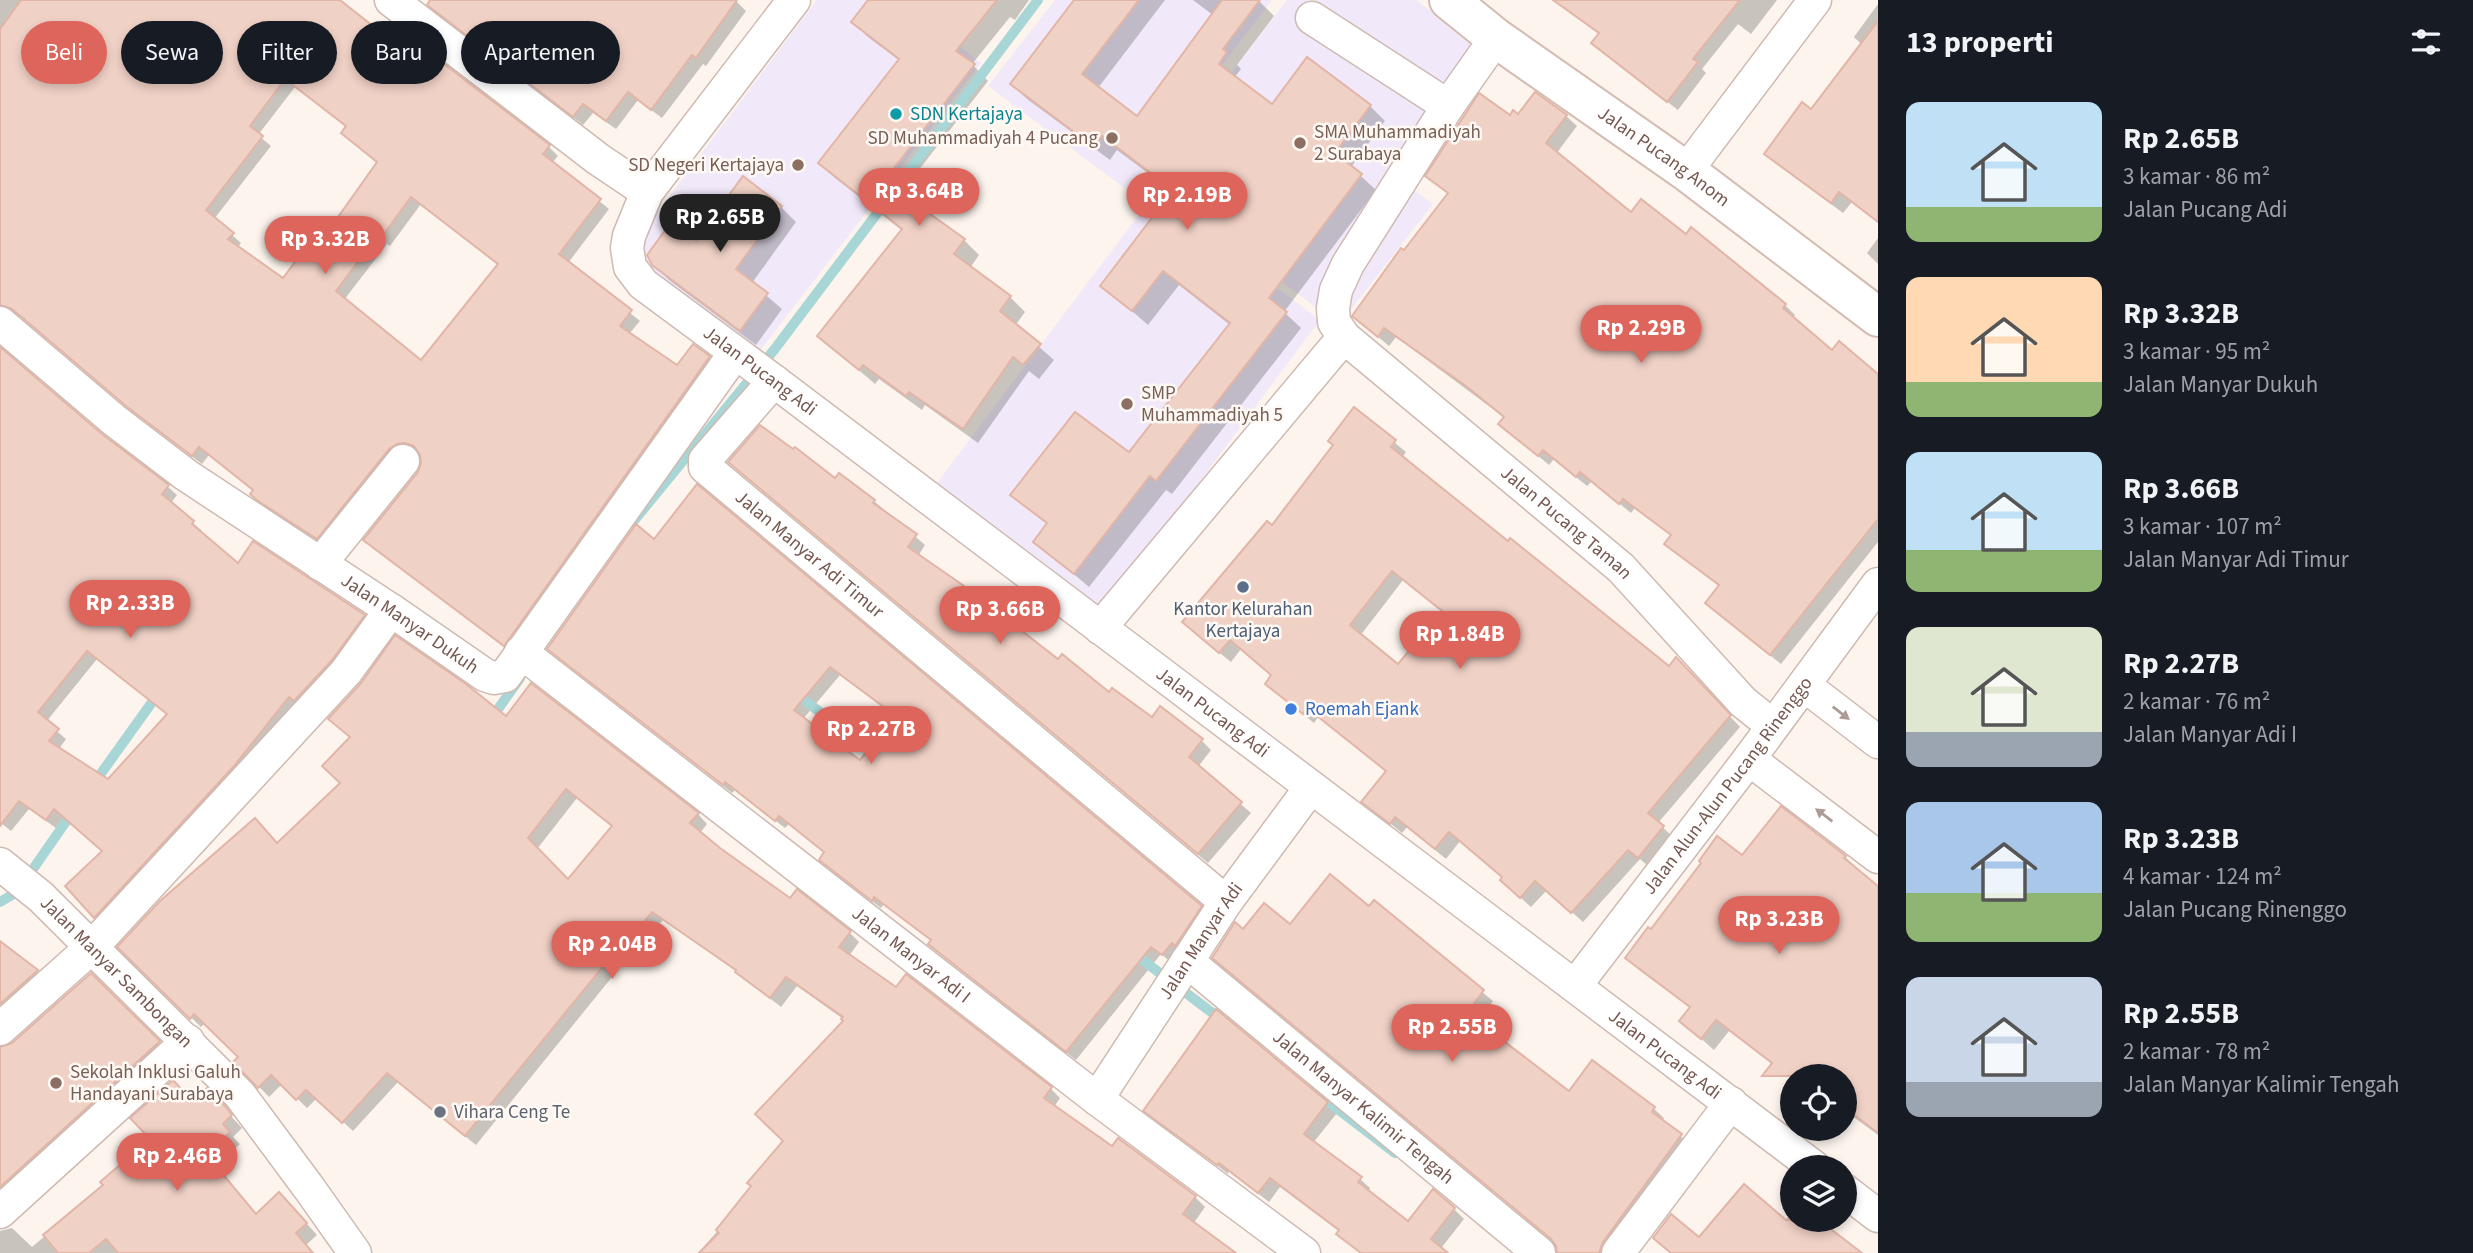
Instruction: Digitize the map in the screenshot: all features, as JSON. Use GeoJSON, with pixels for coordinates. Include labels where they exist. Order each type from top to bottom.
{"type":"FeatureCollection","features":[{"type":"Feature","properties":{"kind":"street"},"geometry":{"type":"LineString","coordinates":[[391,0],[597,159],[647,192],[794,0]]}},
{"type":"Feature","properties":{"kind":"street","name":"Jalan Pucang Anom"},"geometry":{"type":"LineString","coordinates":[[1449,0],[1496,38],[1686,171],[1878,317]]}},
{"type":"Feature","properties":{"kind":"street"},"geometry":{"type":"LineString","coordinates":[[1686,171],[1815,0]]}},
{"type":"Feature","properties":{"kind":"street"},"geometry":{"type":"LineString","coordinates":[[1312,18],[1448,106]]}},
{"type":"Feature","properties":{"kind":"street"},"geometry":{"type":"LineString","coordinates":[[1101,628],[1344,337],[1334,322],[1333,308],[1336,290],[1348,264],[1448,106],[1496,38]]}},
{"type":"Feature","properties":{"kind":"street","name":"Jalan Pucang Adi"},"geometry":{"type":"LineString","coordinates":[[647,192],[629,236],[627,248],[630,267],[643,285],[1798,1155]]}},
{"type":"Feature","properties":{"kind":"street","name":"Jalan Manyar Dukuh"},"geometry":{"type":"LineString","coordinates":[[0,323],[114,420],[186,475],[320,564],[386,619],[489,677],[505,676],[532,660],[753,366]]}},
{"type":"Feature","properties":{"kind":"street","name":"Jalan Pucang Taman"},"geometry":{"type":"LineString","coordinates":[[1344,337],[1621,568],[1743,702],[1773,726]]}},
{"type":"Feature","properties":{"kind":"street","name":"Jalan Manyar Adi Timur"},"geometry":{"type":"LineString","coordinates":[[753,366],[705,460],[705,467],[1226,902]]}},
{"type":"Feature","properties":{"kind":"street"},"geometry":{"type":"LineString","coordinates":[[320,564],[402,461]]}},
{"type":"Feature","properties":{"kind":"street","name":"Jalan Alun-Alun Pucang Rinenggo"},"geometry":{"type":"LineString","coordinates":[[1575,986],[1749,759],[1878,584]]}},
{"type":"Feature","properties":{"kind":"street"},"geometry":{"type":"LineString","coordinates":[[0,1029],[92,947],[346,672],[386,619]]}},
{"type":"Feature","properties":{"kind":"street","name":"Jalan Manyar Adi I"},"geometry":{"type":"LineString","coordinates":[[532,660],[1097,1099],[1304,1253]]}},
{"type":"Feature","properties":{"kind":"street"},"geometry":{"type":"LineString","coordinates":[[1804,685],[1878,742]]}},
{"type":"Feature","properties":{"kind":"street"},"geometry":{"type":"LineString","coordinates":[[1749,759],[1878,857]]}},
{"type":"Feature","properties":{"kind":"street","name":"Jalan Manyar Adi"},"geometry":{"type":"LineString","coordinates":[[1097,1099],[1226,902],[1311,787]]}},
{"type":"Feature","properties":{"kind":"street","name":"Jalan Manyar Sambongan"},"geometry":{"type":"LineString","coordinates":[[4,867],[41,897],[240,1095],[355,1253]]}},
{"type":"Feature","properties":{"kind":"street","name":"Jalan Manyar Kalimir Tengah"},"geometry":{"type":"LineString","coordinates":[[1186,964],[1539,1253]]}},
{"type":"Feature","properties":{"kind":"street"},"geometry":{"type":"LineString","coordinates":[[0,1212],[188,1041]]}},
{"type":"Feature","properties":{"kind":"street"},"geometry":{"type":"LineString","coordinates":[[1618,1253],[1731,1103]]}},
{"type":"Feature","properties":{"kind":"street"},"geometry":{"type":"LineString","coordinates":[[1857,1201],[1878,1216]]}},
{"type":"Feature","properties":{"kind":"shaded area","name":"SD Negeri Kertajaya"},"geometry":{"type":"Polygon","coordinates":[[[817,0],[901,0],[981,63],[750,364],[616,267],[817,0]]]}},
{"type":"Feature","properties":{"kind":"shaded area","name":"SD Muhammadiyah 4 Pucang"},"geometry":{"type":"Polygon","coordinates":[[[1055,0],[1272,0],[1127,190],[988,86],[1055,0]]]}},
{"type":"Feature","properties":{"kind":"shaded area","name":"SMA Muhammadiyah 2 Surabaya"},"geometry":{"type":"Polygon","coordinates":[[[1287,0],[1416,0],[1489,56],[1399,179],[1433,204],[1339,325],[1149,181],[1287,0]]]}},
{"type":"Feature","properties":{"kind":"shaded area","name":"SMP Muhammadiyah 5"},"geometry":{"type":"Polygon","coordinates":[[[1153,196],[1320,320],[1101,614],[933,488],[1153,196]]]}},
{"type":"Feature","properties":{"kind":"building"},"geometry":{"type":"Polygon","coordinates":[[[21,0],[340,0],[367,21],[351,21],[351,84],[447,84],[447,66],[461,77],[461,84],[470,84],[550,145],[543,154],[601,199],[559,254],[632,310],[620,326],[677,365],[693,344],[710,356],[504,646],[363,540],[418,472],[420,455],[414,446],[405,443],[389,449],[317,539],[258,501],[250,494],[253,490],[199,447],[192,456],[126,406],[12,309],[0,305],[0,29],[21,0]],[[237,21],[237,84],[281,84],[250,126],[263,136],[206,210],[234,233],[228,239],[283,278],[309,243],[316,248],[377,162],[341,133],[346,126],[291,84],[337,84],[337,21],[237,21]],[[411,197],[381,238],[377,236],[336,291],[421,360],[498,264],[411,197]]]}},
{"type":"Feature","properties":{"kind":"building"},"geometry":{"type":"Polygon","coordinates":[[[430,0],[737,0],[696,58],[692,55],[651,110],[628,92],[606,121],[583,104],[573,117],[530,84],[620,84],[620,21],[461,21],[461,31],[427,5],[430,0]]]}},
{"type":"Feature","properties":{"kind":"building"},"geometry":{"type":"Polygon","coordinates":[[[868,0],[997,0],[956,51],[975,64],[884,181],[965,239],[954,254],[1011,296],[1000,311],[1041,344],[1023,365],[1013,357],[963,429],[909,392],[906,396],[863,365],[859,370],[817,336],[902,229],[818,163],[899,59],[851,22],[868,0]]]}},
{"type":"Feature","properties":{"kind":"building"},"geometry":{"type":"Polygon","coordinates":[[[1074,0],[1139,0],[1082,74],[1137,116],[1222,0],[1260,0],[1223,49],[1227,52],[1219,64],[1272,104],[1307,57],[1371,105],[1335,153],[1362,174],[1269,298],[1287,312],[1156,481],[1150,476],[1074,574],[1033,542],[1047,523],[1010,495],[1075,412],[1129,452],[1230,323],[1163,271],[1132,311],[1100,286],[1173,190],[1102,136],[1094,147],[1010,84],[1074,0]]]}},
{"type":"Feature","properties":{"kind":"building"},"geometry":{"type":"Polygon","coordinates":[[[1553,0],[1740,0],[1693,59],[1698,62],[1667,102],[1591,43],[1599,33],[1553,0]]]}},
{"type":"Feature","properties":{"kind":"building"},"geometry":{"type":"Polygon","coordinates":[[[1878,21],[1878,222],[1839,192],[1831,203],[1764,154],[1802,102],[1811,109],[1878,21]]]}},
{"type":"Feature","properties":{"kind":"building"},"geometry":{"type":"Polygon","coordinates":[[[1535,92],[1567,115],[1546,143],[1631,212],[1641,199],[1686,234],[1691,227],[1786,304],[1783,308],[1832,350],[1839,341],[1878,374],[1878,519],[1770,655],[1705,603],[1719,585],[1664,544],[1671,535],[1623,499],[1619,504],[1580,472],[1576,477],[1543,450],[1538,456],[1498,424],[1504,417],[1466,386],[1384,328],[1378,337],[1352,316],[1401,248],[1404,250],[1448,193],[1425,176],[1479,93],[1510,115],[1513,110],[1518,114],[1535,92]]]}},
{"type":"Feature","properties":{"kind":"building"},"geometry":{"type":"Polygon","coordinates":[[[743,176],[782,206],[736,269],[768,293],[740,331],[652,265],[647,255],[672,221],[696,240],[743,176]]]}},
{"type":"Feature","properties":{"kind":"building"},"geometry":{"type":"Polygon","coordinates":[[[0,347],[102,434],[169,485],[162,494],[238,563],[253,541],[365,615],[332,660],[294,701],[289,697],[234,766],[94,918],[65,886],[102,851],[54,809],[46,820],[19,801],[0,826],[0,347]],[[87,651],[38,712],[59,729],[49,741],[108,779],[167,714],[87,651]]]}},
{"type":"Feature","properties":{"kind":"building"},"geometry":{"type":"Polygon","coordinates":[[[1354,407],[1396,440],[1391,447],[1508,541],[1510,538],[1669,666],[1676,657],[1731,715],[1648,813],[1664,826],[1638,858],[1628,850],[1571,913],[1535,881],[1520,898],[1500,880],[1502,877],[1449,832],[1435,849],[1395,817],[1390,824],[1361,802],[1386,771],[1307,708],[1303,714],[1265,684],[1271,675],[1230,640],[1219,653],[1182,622],[1267,521],[1272,525],[1333,445],[1328,441],[1354,407]],[[1392,571],[1350,625],[1398,664],[1442,611],[1392,571]]]}},
{"type":"Feature","properties":{"kind":"building"},"geometry":{"type":"Polygon","coordinates":[[[760,425],[793,449],[795,447],[835,478],[839,473],[875,500],[873,503],[917,534],[908,547],[967,588],[1058,659],[1062,654],[1109,692],[1112,688],[1152,717],[1160,706],[1203,739],[1189,757],[1242,802],[1198,854],[728,462],[760,425]]]}},
{"type":"Feature","properties":{"kind":"building"},"geometry":{"type":"Polygon","coordinates":[[[697,484],[1202,906],[1175,946],[1172,943],[1162,955],[1151,947],[1066,1052],[928,944],[931,940],[874,897],[872,901],[819,860],[824,852],[779,816],[775,821],[725,782],[723,785],[547,649],[636,524],[654,539],[697,484]],[[830,667],[794,710],[860,760],[896,716],[830,667]]]}},
{"type":"Feature","properties":{"kind":"building"},"geometry":{"type":"Polygon","coordinates":[[[395,635],[466,684],[506,716],[531,683],[699,813],[690,823],[720,848],[790,898],[797,889],[851,931],[839,947],[896,987],[906,974],[1052,1087],[1044,1098],[1112,1146],[1118,1138],[1196,1196],[1183,1214],[1236,1253],[699,1253],[719,1233],[716,1230],[751,1186],[747,1183],[783,1141],[755,1114],[843,1021],[843,1017],[786,977],[770,998],[735,972],[736,970],[652,912],[621,950],[618,948],[465,1136],[387,1073],[342,1123],[306,1090],[296,1100],[271,1075],[258,1088],[233,1062],[238,1057],[194,1014],[190,1019],[117,947],[160,901],[255,818],[277,843],[340,783],[322,766],[350,737],[328,719],[361,683],[395,635]],[[566,789],[528,838],[568,879],[612,826],[566,789]]]}},
{"type":"Feature","properties":{"kind":"building"},"geometry":{"type":"Polygon","coordinates":[[[1781,806],[1846,856],[1844,858],[1878,886],[1878,1133],[1857,1117],[1857,1064],[1780,1064],[1780,1076],[1762,1076],[1772,1063],[1716,1020],[1701,1039],[1679,1021],[1690,1007],[1625,958],[1648,927],[1651,929],[1701,863],[1699,861],[1717,836],[1742,855],[1781,806]]]}},
{"type":"Feature","properties":{"kind":"building"},"geometry":{"type":"Polygon","coordinates":[[[1330,874],[1369,906],[1374,900],[1484,990],[1467,1013],[1569,1091],[1592,1060],[1655,1107],[1652,1112],[1682,1134],[1603,1242],[1599,1253],[1557,1253],[1551,1239],[1212,958],[1235,922],[1243,929],[1264,903],[1290,924],[1330,874]]]}},
{"type":"Feature","properties":{"kind":"building"},"geometry":{"type":"Polygon","coordinates":[[[0,941],[38,970],[0,1004],[0,941]]]}},
{"type":"Feature","properties":{"kind":"building"},"geometry":{"type":"Polygon","coordinates":[[[91,973],[160,1041],[0,1187],[0,1047],[12,1043],[91,973]]]}},
{"type":"Feature","properties":{"kind":"building"},"geometry":{"type":"Polygon","coordinates":[[[1216,1009],[1328,1102],[1304,1134],[1362,1177],[1358,1182],[1408,1221],[1433,1189],[1455,1208],[1431,1239],[1448,1253],[1361,1253],[1336,1234],[1339,1230],[1270,1178],[1258,1193],[1143,1111],[1216,1009]]]}},
{"type":"Feature","properties":{"kind":"building"},"geometry":{"type":"Polygon","coordinates":[[[173,1080],[191,1100],[207,1088],[226,1107],[232,1115],[223,1124],[230,1132],[206,1154],[256,1214],[279,1192],[307,1223],[296,1233],[313,1253],[118,1253],[106,1239],[89,1253],[58,1253],[43,1235],[103,1185],[100,1182],[150,1139],[130,1118],[173,1080]]]}},
{"type":"Feature","properties":{"kind":"building"},"geometry":{"type":"Polygon","coordinates":[[[1744,1184],[1780,1215],[1780,1232],[1835,1232],[1862,1253],[1671,1253],[1653,1238],[1671,1214],[1699,1237],[1744,1184]]]}},
{"type":"Feature","properties":{"kind":"waterway"},"geometry":{"type":"LineString","coordinates":[[632,523],[774,350],[1038,0]]}},
{"type":"Feature","properties":{"kind":"waterway"},"geometry":{"type":"LineString","coordinates":[[491,719],[520,678]]}},
{"type":"Feature","properties":{"kind":"waterway"},"geometry":{"type":"LineString","coordinates":[[92,786],[160,691]]}},
{"type":"Feature","properties":{"kind":"waterway"},"geometry":{"type":"LineString","coordinates":[[794,692],[878,757]]}},
{"type":"Feature","properties":{"kind":"waterway"},"geometry":{"type":"LineString","coordinates":[[0,902],[17,892],[74,810]]}},
{"type":"Feature","properties":{"kind":"waterway"},"geometry":{"type":"LineString","coordinates":[[1132,952],[1223,1021]]}},
{"type":"Feature","properties":{"kind":"waterway"},"geometry":{"type":"LineString","coordinates":[[1313,1090],[1395,1153]]}},
{"type":"Feature","properties":{"kind":"place","name":"SDN Kertajaya"},"geometry":{"type":"Point","coordinates":[896,114]}},
{"type":"Feature","properties":{"kind":"place","name":"SD Muhammadiyah 4 Pucang"},"geometry":{"type":"Point","coordinates":[1112,138]}},
{"type":"Feature","properties":{"kind":"place","name":"SMA Muhammadiyah 2 Surabaya"},"geometry":{"type":"Point","coordinates":[1300,143]}},
{"type":"Feature","properties":{"kind":"place","name":"SD Negeri Kertajaya"},"geometry":{"type":"Point","coordinates":[798,165]}},
{"type":"Feature","properties":{"kind":"place","name":"SMP Muhammadiyah 5"},"geometry":{"type":"Point","coordinates":[1127,404]}},
{"type":"Feature","properties":{"kind":"place","name":"Kantor Kelurahan Kertajaya"},"geometry":{"type":"Point","coordinates":[1243,587]}},
{"type":"Feature","properties":{"kind":"place","name":"Roemah Ejank"},"geometry":{"type":"Point","coordinates":[1291,709]}},
{"type":"Feature","properties":{"kind":"place","name":"Sekolah Inklusi Galuh Handayani Surabaya"},"geometry":{"type":"Point","coordinates":[56,1083]}},
{"type":"Feature","properties":{"kind":"place","name":"Vihara Ceng Te"},"geometry":{"type":"Point","coordinates":[440,1112]}}]}
